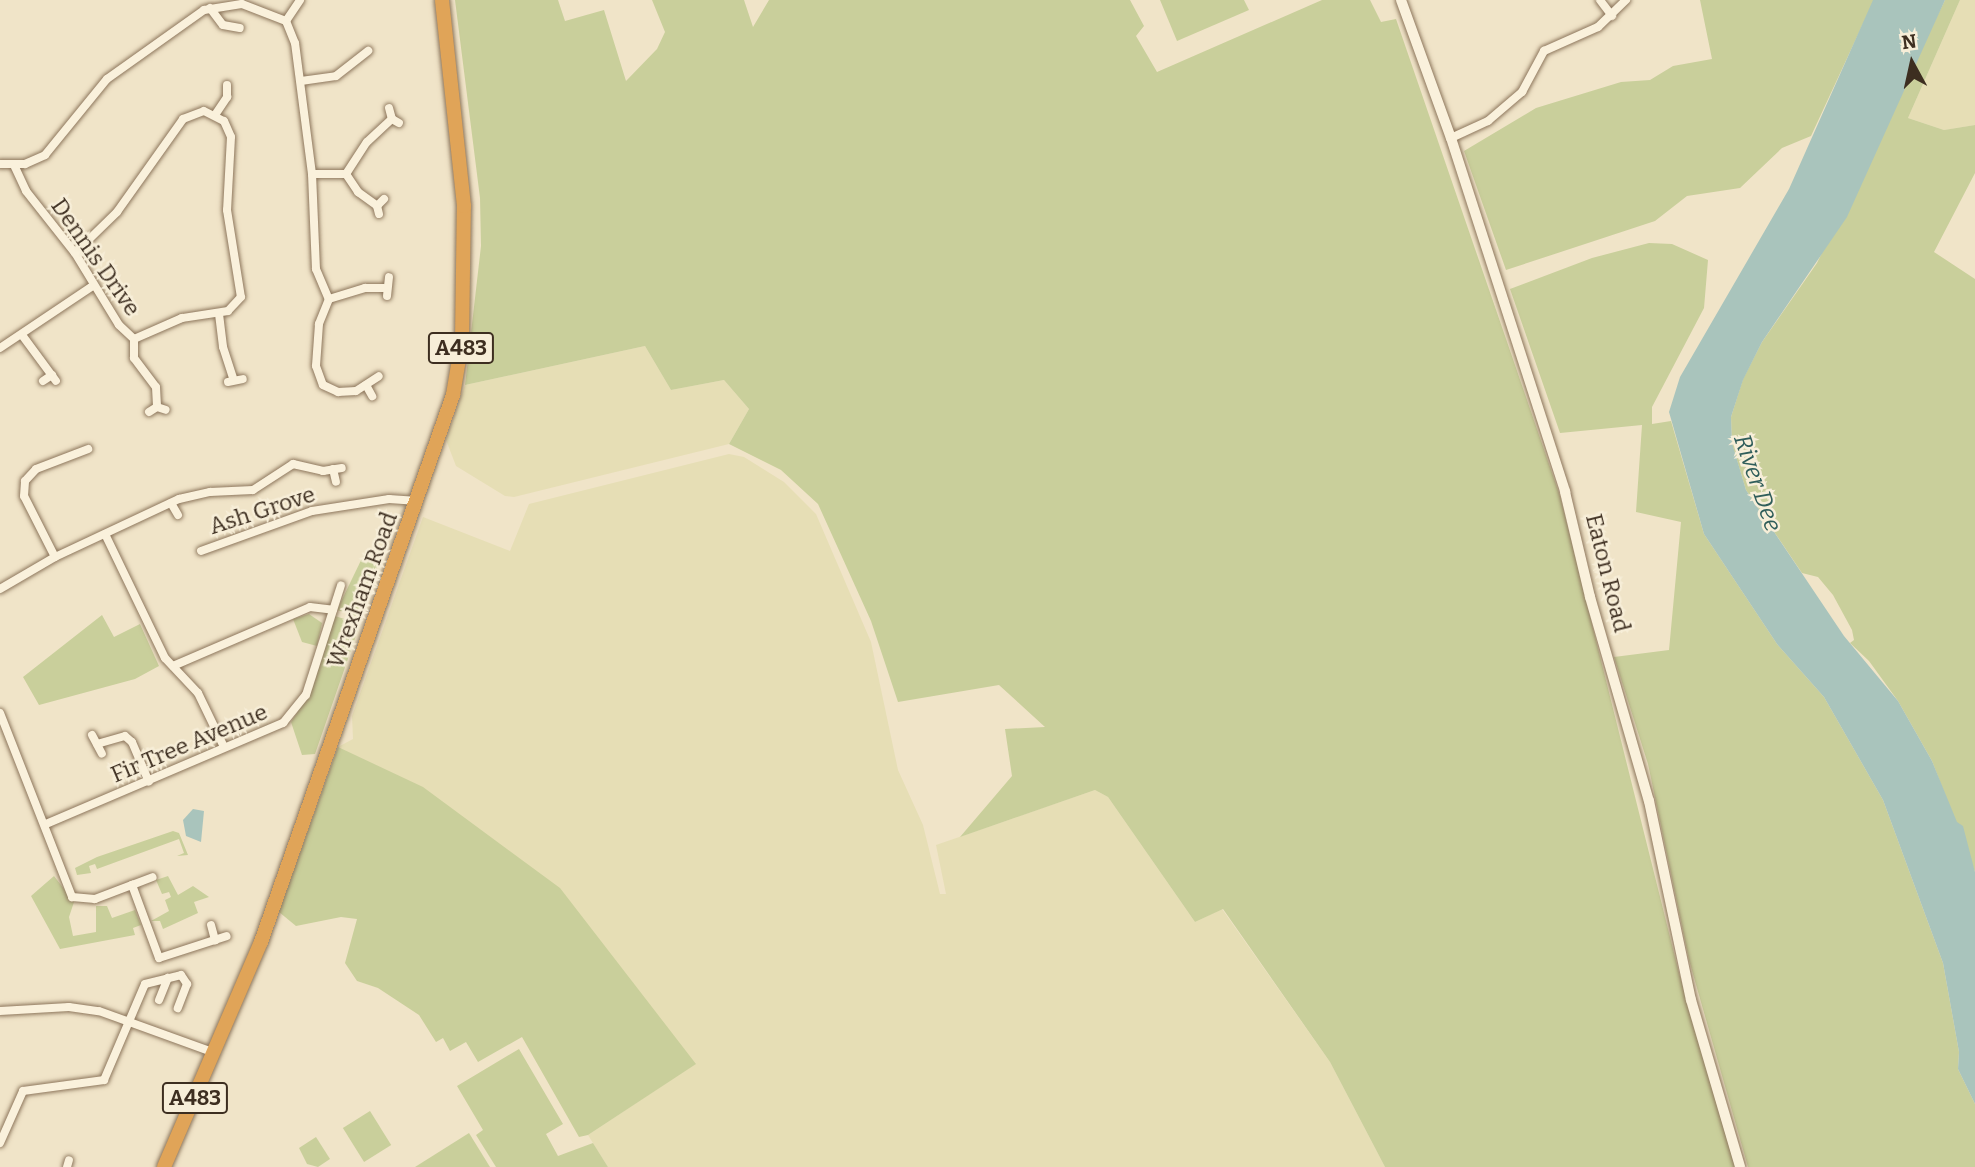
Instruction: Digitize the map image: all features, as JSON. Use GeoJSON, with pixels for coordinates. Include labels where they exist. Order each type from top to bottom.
{"type":"FeatureCollection","features":[{"type":"Feature","properties":{"kind":"highway","name":"Wrexham Road"},"geometry":{"type":"LineString","coordinates":[[164,1167],[261,942],[453,395],[462,341],[464,206],[442,0]]}},
{"type":"Feature","properties":{"kind":"street"},"geometry":{"type":"LineString","coordinates":[[300,0],[286,21],[301,81],[312,174],[316,269],[329,299],[319,324],[316,366],[319,379],[338,392],[348,393],[379,376]]}},
{"type":"Feature","properties":{"kind":"street","name":"Eaton Road"},"geometry":{"type":"LineString","coordinates":[[1401,0],[1451,138],[1563,482],[1590,597],[1649,801],[1691,1000],[1740,1167]]}},
{"type":"Feature","properties":{"kind":"street"},"geometry":{"type":"LineString","coordinates":[[1600,0],[1612,16]]}},
{"type":"Feature","properties":{"kind":"street"},"geometry":{"type":"LineString","coordinates":[[1451,138],[1488,121],[1522,92],[1544,51],[1612,16],[1626,0]]}},
{"type":"Feature","properties":{"kind":"street"},"geometry":{"type":"LineString","coordinates":[[0,164],[14,165],[45,155],[107,79],[143,50],[210,8],[243,2],[286,21]]}},
{"type":"Feature","properties":{"kind":"street"},"geometry":{"type":"LineString","coordinates":[[210,8],[223,25],[240,28]]}},
{"type":"Feature","properties":{"kind":"street"},"geometry":{"type":"LineString","coordinates":[[301,81],[336,76],[368,51]]}},
{"type":"Feature","properties":{"kind":"street"},"geometry":{"type":"LineString","coordinates":[[215,115],[227,97],[227,85]]}},
{"type":"Feature","properties":{"kind":"street"},"geometry":{"type":"LineString","coordinates":[[346,174],[367,142],[396,121],[390,108]]}},
{"type":"Feature","properties":{"kind":"street"},"geometry":{"type":"LineString","coordinates":[[75,253],[117,212],[183,119],[193,112],[215,115],[231,136],[227,210],[243,288],[236,304],[219,314],[181,318],[134,339]]}},
{"type":"Feature","properties":{"kind":"street","name":"Dennis Drive"},"geometry":{"type":"LineString","coordinates":[[14,165],[26,191],[75,253],[118,325],[134,339],[134,358],[154,381],[158,409]]}},
{"type":"Feature","properties":{"kind":"street"},"geometry":{"type":"LineString","coordinates":[[312,174],[346,174]]}},
{"type":"Feature","properties":{"kind":"street"},"geometry":{"type":"LineString","coordinates":[[346,174],[358,192],[378,210],[384,199]]}},
{"type":"Feature","properties":{"kind":"street"},"geometry":{"type":"LineString","coordinates":[[329,299],[365,288],[385,292],[388,277]]}},
{"type":"Feature","properties":{"kind":"street"},"geometry":{"type":"LineString","coordinates":[[0,348],[94,285]]}},
{"type":"Feature","properties":{"kind":"street"},"geometry":{"type":"LineString","coordinates":[[219,314],[222,342],[235,379]]}},
{"type":"Feature","properties":{"kind":"street"},"geometry":{"type":"LineString","coordinates":[[22,335],[54,378],[43,381]]}},
{"type":"Feature","properties":{"kind":"street"},"geometry":{"type":"LineString","coordinates":[[366,385],[372,396]]}},
{"type":"Feature","properties":{"kind":"street"},"geometry":{"type":"LineString","coordinates":[[55,557],[24,496],[25,481],[36,468],[86,450],[88,462]]}},
{"type":"Feature","properties":{"kind":"street"},"geometry":{"type":"LineString","coordinates":[[0,589],[55,557],[171,503],[210,492],[253,490],[293,464],[338,469],[336,482]]}},
{"type":"Feature","properties":{"kind":"street","name":"Ash Grove"},"geometry":{"type":"LineString","coordinates":[[201,551],[312,511],[389,499],[418,501]]}},
{"type":"Feature","properties":{"kind":"street"},"geometry":{"type":"LineString","coordinates":[[171,503],[177,515]]}},
{"type":"Feature","properties":{"kind":"street"},"geometry":{"type":"LineString","coordinates":[[105,534],[173,666],[198,694],[224,747]]}},
{"type":"Feature","properties":{"kind":"street","name":"Fir Tree Avenue"},"geometry":{"type":"LineString","coordinates":[[46,824],[149,782],[224,747],[271,731],[295,712],[306,695],[341,585]]}},
{"type":"Feature","properties":{"kind":"street"},"geometry":{"type":"LineString","coordinates":[[173,666],[310,607],[333,610]]}},
{"type":"Feature","properties":{"kind":"street"},"geometry":{"type":"LineString","coordinates":[[0,713],[46,824],[72,897],[95,899],[153,877]]}},
{"type":"Feature","properties":{"kind":"street"},"geometry":{"type":"LineString","coordinates":[[92,735],[102,754]]}},
{"type":"Feature","properties":{"kind":"street"},"geometry":{"type":"LineString","coordinates":[[97,744],[125,736],[132,742],[149,782]]}},
{"type":"Feature","properties":{"kind":"street"},"geometry":{"type":"LineString","coordinates":[[132,885],[159,958]]}},
{"type":"Feature","properties":{"kind":"street"},"geometry":{"type":"LineString","coordinates":[[211,925],[215,940]]}},
{"type":"Feature","properties":{"kind":"street"},"geometry":{"type":"LineString","coordinates":[[149,961],[227,936]]}},
{"type":"Feature","properties":{"kind":"street"},"geometry":{"type":"LineString","coordinates":[[0,1143],[23,1091],[104,1080],[145,984],[181,975],[187,984],[178,1008]]}},
{"type":"Feature","properties":{"kind":"street"},"geometry":{"type":"LineString","coordinates":[[159,1000],[168,978]]}},
{"type":"Feature","properties":{"kind":"street"},"geometry":{"type":"LineString","coordinates":[[0,1011],[69,1007],[99,1011],[215,1053]]}},
{"type":"Feature","properties":{"kind":"shaded area"},"geometry":{"type":"Polygon","coordinates":[[[1960,0],[1975,0],[1975,125],[1944,130],[1908,118],[1960,0]]]}},
{"type":"Feature","properties":{"kind":"shaded area"},"geometry":{"type":"Polygon","coordinates":[[[645,346],[671,390],[724,380],[749,409],[729,444],[514,497],[505,496],[456,466],[446,440],[465,385],[645,346]]]}},
{"type":"Feature","properties":{"kind":"shaded area"},"geometry":{"type":"Polygon","coordinates":[[[729,454],[744,457],[784,482],[816,514],[871,642],[898,770],[923,825],[940,894],[946,894],[936,845],[1095,790],[1108,797],[1195,922],[1222,909],[1330,1062],[1385,1167],[608,1167],[588,1135],[695,1064],[338,747],[353,739],[352,716],[423,517],[510,551],[529,504],[729,454]]]}},
{"type":"Feature","properties":{"kind":"green space"},"geometry":{"type":"Polygon","coordinates":[[[455,0],[558,0],[565,21],[604,10],[626,81],[657,49],[665,32],[652,0],[744,0],[753,27],[769,0],[1130,0],[1144,26],[1136,36],[1157,72],[1322,0],[1370,0],[1381,22],[1396,19],[1560,496],[1679,973],[1735,1167],[1385,1167],[1330,1062],[1223,909],[1195,922],[1108,797],[1095,790],[960,837],[1012,776],[1005,729],[1045,727],[999,685],[898,702],[871,621],[818,504],[781,470],[729,444],[749,409],[724,380],[671,390],[645,346],[465,385],[481,246],[480,198],[455,0]]]}},
{"type":"Feature","properties":{"kind":"green space"},"geometry":{"type":"Polygon","coordinates":[[[1160,0],[1244,0],[1249,10],[1177,41],[1160,0]]]}},
{"type":"Feature","properties":{"kind":"green space"},"geometry":{"type":"Polygon","coordinates":[[[1700,0],[1874,0],[1811,136],[1782,148],[1740,188],[1687,196],[1655,221],[1506,270],[1464,151],[1536,108],[1621,82],[1650,80],[1673,66],[1712,59],[1700,0]]]}},
{"type":"Feature","properties":{"kind":"green space"},"geometry":{"type":"Polygon","coordinates":[[[1945,0],[1960,0],[1908,118],[1944,130],[1975,125],[1975,173],[1934,252],[1975,279],[1975,872],[1932,761],[1898,701],[1869,661],[1850,643],[1854,640],[1852,630],[1833,595],[1818,577],[1802,573],[1746,490],[1732,444],[1731,417],[1743,379],[1762,342],[1817,263],[1945,0]]]}},
{"type":"Feature","properties":{"kind":"green space"},"geometry":{"type":"Polygon","coordinates":[[[1649,243],[1672,244],[1708,260],[1704,308],[1652,407],[1652,424],[1671,421],[1704,534],[1777,644],[1824,697],[1883,800],[1943,963],[1959,1052],[1958,1069],[1975,1104],[1975,1167],[1748,1167],[1689,960],[1648,764],[1614,657],[1669,650],[1681,522],[1636,512],[1642,425],[1560,433],[1510,289],[1592,258],[1649,243]]]}},
{"type":"Feature","properties":{"kind":"green space"},"geometry":{"type":"Polygon","coordinates":[[[365,552],[380,558],[360,617],[337,610],[365,552]]]}},
{"type":"Feature","properties":{"kind":"green space"},"geometry":{"type":"Polygon","coordinates":[[[309,614],[322,623],[317,646],[302,642],[293,619],[309,614]]]}},
{"type":"Feature","properties":{"kind":"green space"},"geometry":{"type":"Polygon","coordinates":[[[102,615],[114,637],[140,624],[159,666],[135,679],[39,705],[23,677],[102,615]]]}},
{"type":"Feature","properties":{"kind":"green space"},"geometry":{"type":"Polygon","coordinates":[[[335,616],[360,624],[315,754],[302,755],[291,722],[308,696],[335,616]]]}},
{"type":"Feature","properties":{"kind":"green space"},"geometry":{"type":"Polygon","coordinates":[[[338,747],[423,787],[560,888],[696,1064],[588,1135],[579,1137],[522,1037],[478,1062],[466,1042],[450,1051],[443,1038],[436,1042],[419,1015],[378,988],[357,981],[345,963],[357,919],[341,917],[296,926],[279,912],[338,747]]]}},
{"type":"Feature","properties":{"kind":"green space"},"geometry":{"type":"Polygon","coordinates":[[[173,831],[179,833],[188,855],[177,856],[184,853],[179,839],[97,869],[95,864],[89,866],[91,873],[77,875],[75,868],[97,857],[173,831]]]}},
{"type":"Feature","properties":{"kind":"green space"},"geometry":{"type":"Polygon","coordinates":[[[54,876],[74,902],[69,917],[73,936],[96,932],[96,906],[107,906],[112,918],[135,910],[141,925],[133,928],[135,935],[60,949],[31,896],[54,876]]]}},
{"type":"Feature","properties":{"kind":"green space"},"geometry":{"type":"Polygon","coordinates":[[[168,876],[178,895],[193,886],[209,897],[194,902],[198,913],[163,929],[160,921],[151,921],[169,911],[165,900],[171,897],[169,892],[162,894],[156,880],[168,876]]]}},
{"type":"Feature","properties":{"kind":"green space"},"geometry":{"type":"Polygon","coordinates":[[[519,1049],[563,1124],[546,1134],[558,1156],[593,1143],[608,1167],[496,1167],[476,1135],[483,1130],[457,1086],[519,1049]]]}},
{"type":"Feature","properties":{"kind":"green space"},"geometry":{"type":"Polygon","coordinates":[[[370,1111],[391,1145],[364,1162],[343,1128],[370,1111]]]}},
{"type":"Feature","properties":{"kind":"green space"},"geometry":{"type":"Polygon","coordinates":[[[469,1133],[490,1167],[415,1167],[469,1133]]]}},
{"type":"Feature","properties":{"kind":"green space"},"geometry":{"type":"Polygon","coordinates":[[[316,1137],[330,1159],[318,1167],[307,1164],[299,1148],[316,1137]]]}},
{"type":"Feature","properties":{"kind":"water"},"geometry":{"type":"Polygon","coordinates":[[[1873,0],[1945,0],[1847,217],[1762,342],[1743,380],[1731,417],[1732,443],[1746,490],[1844,636],[1898,701],[1932,761],[1957,822],[1963,826],[1975,872],[1975,1104],[1958,1069],[1959,1052],[1943,963],[1883,800],[1824,697],[1777,644],[1704,534],[1669,412],[1680,377],[1789,189],[1873,0]]]}},
{"type":"Feature","properties":{"kind":"water"},"geometry":{"type":"Polygon","coordinates":[[[193,809],[204,811],[201,842],[186,836],[183,820],[193,809]]]}},
{"type":"Feature","properties":{"kind":"water label","name":"River Dee"},"geometry":{"type":"Point","coordinates":[1757,483]}}]}
